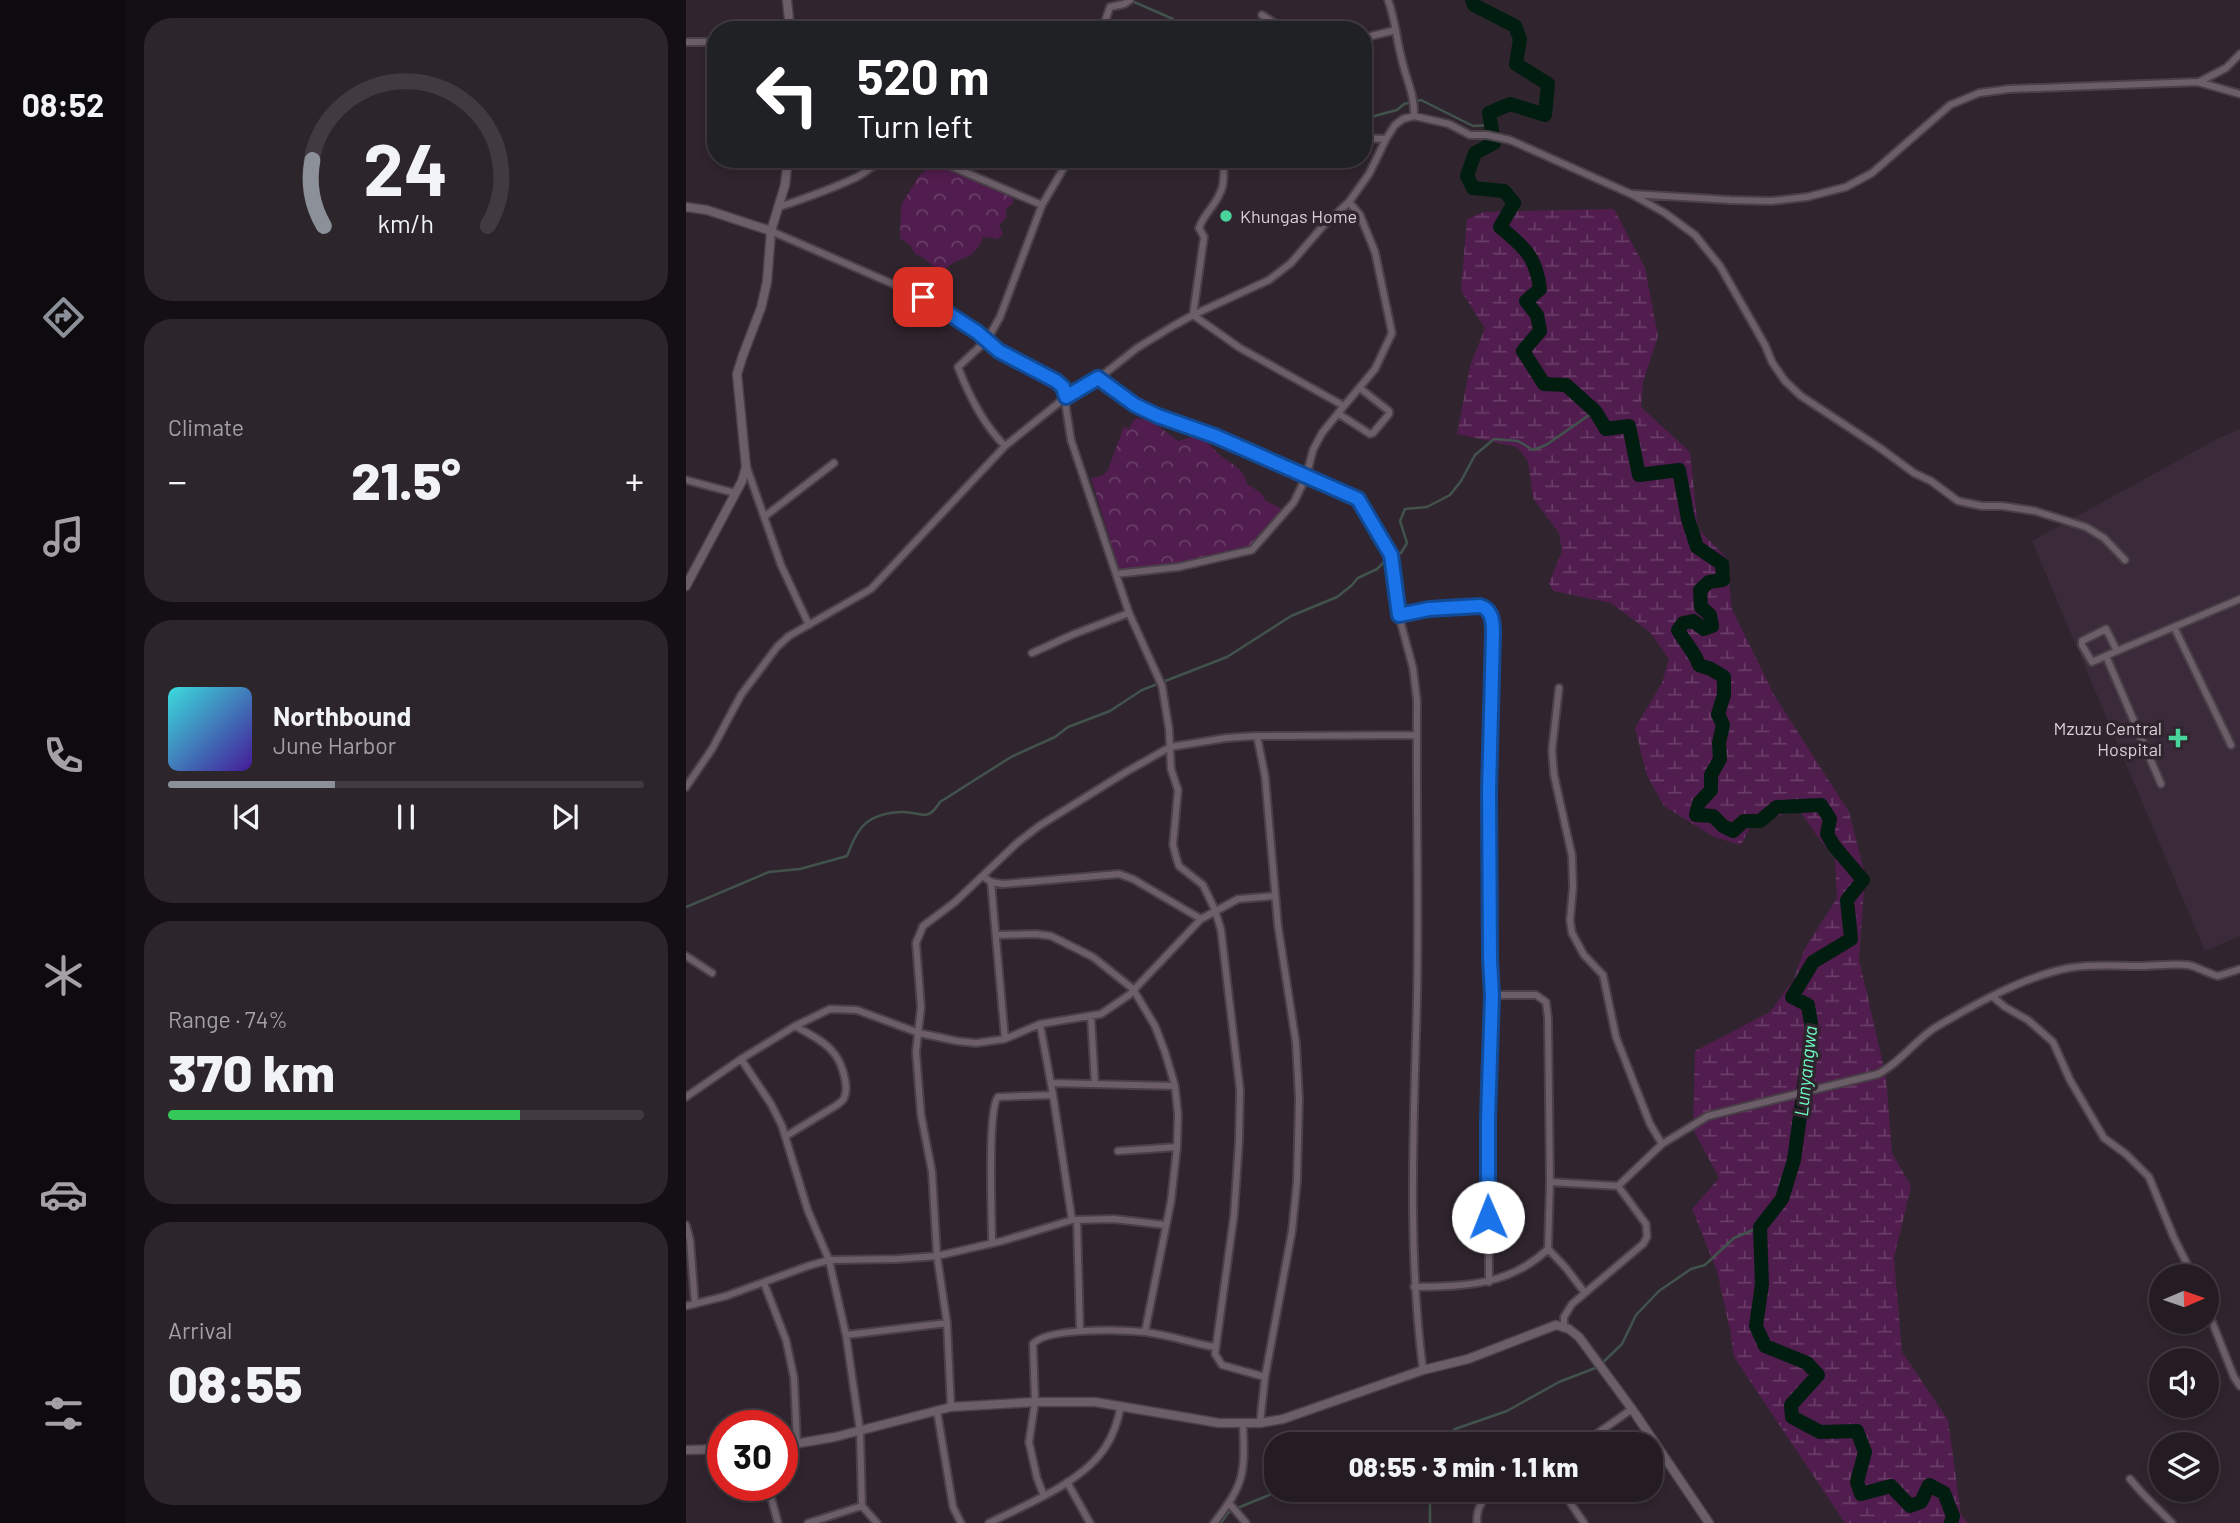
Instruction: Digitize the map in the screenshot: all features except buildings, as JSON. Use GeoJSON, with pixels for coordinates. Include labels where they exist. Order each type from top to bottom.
{"type":"FeatureCollection","features":[{"type":"Feature","properties":{"kind":"street"},"geometry":{"type":"LineString","coordinates":[[786,0],[787,21]]}},
{"type":"Feature","properties":{"kind":"street"},"geometry":{"type":"LineString","coordinates":[[1388,0],[1401,59],[1413,94],[1414,116]]}},
{"type":"Feature","properties":{"kind":"street"},"geometry":{"type":"LineString","coordinates":[[1105,21],[1110,7],[1129,1]]}},
{"type":"Feature","properties":{"kind":"street"},"geometry":{"type":"LineString","coordinates":[[1262,15],[1271,21]]}},
{"type":"Feature","properties":{"kind":"street"},"geometry":{"type":"LineString","coordinates":[[1372,36],[1396,30]]}},
{"type":"Feature","properties":{"kind":"street"},"geometry":{"type":"LineString","coordinates":[[686,42],[707,42]]}},
{"type":"Feature","properties":{"kind":"street"},"geometry":{"type":"LineString","coordinates":[[2197,82],[2227,68],[2240,54]]}},
{"type":"Feature","properties":{"kind":"street"},"geometry":{"type":"LineString","coordinates":[[1631,194],[1771,201],[1807,197],[1846,187],[1872,173],[1950,105],[1979,93],[2009,89],[2197,82],[2240,94]]}},
{"type":"Feature","properties":{"kind":"street"},"geometry":{"type":"LineString","coordinates":[[1372,167],[1385,139],[1400,121],[1414,116],[1449,124],[1470,135],[1500,136],[1631,194],[1683,224],[1708,250],[1755,326],[1772,362],[1785,381],[1801,396],[1958,501],[2035,511],[2086,527],[2104,538],[2125,560]]}},
{"type":"Feature","properties":{"kind":"street"},"geometry":{"type":"LineString","coordinates":[[1372,138],[1385,139]]}},
{"type":"Feature","properties":{"kind":"street"},"geometry":{"type":"LineString","coordinates":[[786,168],[772,230],[767,282],[761,308],[737,374],[746,467],[781,565],[809,625]]}},
{"type":"Feature","properties":{"kind":"street"},"geometry":{"type":"LineString","coordinates":[[779,207],[842,184],[870,168]]}},
{"type":"Feature","properties":{"kind":"street"},"geometry":{"type":"LineString","coordinates":[[955,168],[1042,205]]}},
{"type":"Feature","properties":{"kind":"street"},"geometry":{"type":"LineString","coordinates":[[1005,446],[987,425],[958,367],[987,340],[1000,317],[1042,205],[1064,168]]}},
{"type":"Feature","properties":{"kind":"street"},"geometry":{"type":"LineString","coordinates":[[1193,315],[1204,237],[1199,228],[1220,195],[1224,184],[1223,168]]}},
{"type":"Feature","properties":{"kind":"street"},"geometry":{"type":"LineString","coordinates":[[686,787],[712,749],[741,695],[758,670],[789,636],[871,589],[1005,446],[1066,397],[1098,378],[1138,348],[1193,315],[1269,280],[1291,263],[1349,202],[1372,168]]}},
{"type":"Feature","properties":{"kind":"street"},"geometry":{"type":"LineString","coordinates":[[1116,574],[1179,566],[1252,550],[1294,502],[1322,433],[1375,369],[1392,333],[1375,252],[1360,215],[1349,202]]}},
{"type":"Feature","properties":{"kind":"street"},"geometry":{"type":"LineString","coordinates":[[686,207],[707,210],[772,230],[923,297],[999,351],[1063,387],[1071,440],[1129,613],[1161,683],[1171,769],[1178,790],[1173,845],[1177,860],[1179,866],[1203,885],[1215,910],[1225,952],[1240,1090],[1239,1141],[1234,1215],[1215,1354],[1222,1365],[1265,1377]]}},
{"type":"Feature","properties":{"kind":"street"},"geometry":{"type":"LineString","coordinates":[[1193,315],[1240,348],[1344,406]]}},
{"type":"Feature","properties":{"kind":"street"},"geometry":{"type":"LineString","coordinates":[[1098,378],[1135,405],[1158,416],[1215,436],[1358,499],[1391,557],[1399,615],[1413,668],[1417,701],[1418,942],[1412,1190],[1415,1287],[1423,1370]]}},
{"type":"Feature","properties":{"kind":"street"},"geometry":{"type":"LineString","coordinates":[[1339,414],[1373,433],[1389,411],[1361,388]]}},
{"type":"Feature","properties":{"kind":"street"},"geometry":{"type":"LineString","coordinates":[[764,517],[834,463]]}},
{"type":"Feature","properties":{"kind":"street"},"geometry":{"type":"LineString","coordinates":[[686,586],[742,481],[746,467]]}},
{"type":"Feature","properties":{"kind":"street"},"geometry":{"type":"LineString","coordinates":[[686,481],[735,494]]}},
{"type":"Feature","properties":{"kind":"street"},"geometry":{"type":"LineString","coordinates":[[2117,651],[2106,629],[2082,641],[2091,661],[2106,656],[2240,599]]}},
{"type":"Feature","properties":{"kind":"street"},"geometry":{"type":"LineString","coordinates":[[1399,615],[1429,609],[1480,606],[1490,614],[1493,633],[1489,791],[1492,995],[1488,1119],[1489,1282]]}},
{"type":"Feature","properties":{"kind":"street"},"geometry":{"type":"LineString","coordinates":[[1032,653],[1129,613]]}},
{"type":"Feature","properties":{"kind":"street"},"geometry":{"type":"LineString","coordinates":[[2174,627],[2231,745]]}},
{"type":"Feature","properties":{"kind":"street"},"geometry":{"type":"LineString","coordinates":[[2106,656],[2161,784]]}},
{"type":"Feature","properties":{"kind":"street"},"geometry":{"type":"LineString","coordinates":[[1559,688],[1553,762],[1572,856],[1572,933],[1584,955],[1603,975],[1616,1037],[1650,1124],[1662,1144]]}},
{"type":"Feature","properties":{"kind":"street"},"geometry":{"type":"LineString","coordinates":[[951,1407],[947,1323],[937,1256],[932,1172],[920,1115],[916,1052],[921,1007],[916,943],[918,933],[1039,826],[1170,747],[1257,736],[1416,735]]}},
{"type":"Feature","properties":{"kind":"street"},"geometry":{"type":"LineString","coordinates":[[1257,736],[1265,776],[1275,896],[1296,1043],[1299,1099],[1297,1181],[1292,1231],[1265,1377],[1260,1423]]}},
{"type":"Feature","properties":{"kind":"street"},"geometry":{"type":"LineString","coordinates":[[984,877],[991,882],[1003,884],[1119,874],[1133,879],[1201,919]]}},
{"type":"Feature","properties":{"kind":"street"},"geometry":{"type":"LineString","coordinates":[[991,882],[1005,1039]]}},
{"type":"Feature","properties":{"kind":"street"},"geometry":{"type":"LineString","coordinates":[[686,1097],[795,1026],[830,1009],[858,1010],[880,1016],[919,1033],[976,1043],[1005,1039],[1040,1024],[1074,1017],[1091,1017],[1111,1008],[1133,989],[1201,919],[1238,899],[1275,896]]}},
{"type":"Feature","properties":{"kind":"street"},"geometry":{"type":"LineString","coordinates":[[996,935],[1052,936],[1093,957],[1133,989],[1155,1026],[1166,1052],[1175,1086],[1177,1147],[1166,1224],[1145,1332]]}},
{"type":"Feature","properties":{"kind":"street"},"geometry":{"type":"LineString","coordinates":[[686,956],[712,973]]}},
{"type":"Feature","properties":{"kind":"street"},"geometry":{"type":"LineString","coordinates":[[1550,1182],[1618,1186],[1662,1144],[1708,1116],[1878,1074],[1935,1028],[2026,981],[2071,968],[2182,965],[2197,967],[2218,976],[2240,969]]}},
{"type":"Feature","properties":{"kind":"street"},"geometry":{"type":"LineString","coordinates":[[1492,995],[1536,995],[1546,1002],[1550,1182],[1548,1249],[1584,1293]]}},
{"type":"Feature","properties":{"kind":"street"},"geometry":{"type":"LineString","coordinates":[[1993,997],[2028,1020],[2053,1042],[2070,1080],[2104,1138],[2149,1177],[2187,1264]]}},
{"type":"Feature","properties":{"kind":"street"},"geometry":{"type":"LineString","coordinates":[[1091,1017],[1095,1084]]}},
{"type":"Feature","properties":{"kind":"street"},"geometry":{"type":"LineString","coordinates":[[1040,1024],[1074,1220],[1080,1331]]}},
{"type":"Feature","properties":{"kind":"street"},"geometry":{"type":"LineString","coordinates":[[786,1136],[844,1100],[846,1095],[839,1061],[832,1051],[795,1026]]}},
{"type":"Feature","properties":{"kind":"street"},"geometry":{"type":"LineString","coordinates":[[741,1059],[771,1104],[786,1136],[808,1211],[829,1260],[846,1335],[860,1431],[862,1506],[877,1523]]}},
{"type":"Feature","properties":{"kind":"street"},"geometry":{"type":"LineString","coordinates":[[1051,1083],[1175,1086]]}},
{"type":"Feature","properties":{"kind":"street"},"geometry":{"type":"LineString","coordinates":[[992,1242],[994,1101],[998,1097],[1053,1095]]}},
{"type":"Feature","properties":{"kind":"street"},"geometry":{"type":"LineString","coordinates":[[1118,1152],[1177,1147]]}},
{"type":"Feature","properties":{"kind":"street"},"geometry":{"type":"LineString","coordinates":[[1564,1326],[1567,1310],[1643,1244],[1647,1237],[1646,1224],[1618,1186]]}},
{"type":"Feature","properties":{"kind":"street"},"geometry":{"type":"LineString","coordinates":[[686,1306],[726,1297],[829,1260],[937,1256],[1074,1220],[1114,1219],[1166,1224]]}},
{"type":"Feature","properties":{"kind":"street"},"geometry":{"type":"LineString","coordinates":[[686,1225],[690,1240],[695,1304]]}},
{"type":"Feature","properties":{"kind":"street"},"geometry":{"type":"LineString","coordinates":[[1415,1287],[1466,1286],[1489,1282],[1522,1269],[1548,1249]]}},
{"type":"Feature","properties":{"kind":"street"},"geometry":{"type":"LineString","coordinates":[[764,1283],[786,1340],[794,1378],[795,1410]]}},
{"type":"Feature","properties":{"kind":"street"},"geometry":{"type":"LineString","coordinates":[[846,1335],[947,1323]]}},
{"type":"Feature","properties":{"kind":"street"},"geometry":{"type":"LineString","coordinates":[[798,1444],[951,1407],[1035,1402],[1095,1402],[1219,1423],[1260,1423],[1283,1419],[1423,1370],[1468,1359],[1548,1327],[1564,1326],[1579,1337],[1632,1409],[1709,1523]]}},
{"type":"Feature","properties":{"kind":"street"},"geometry":{"type":"LineString","coordinates":[[1044,1496],[1037,1478],[1030,1442],[1035,1402],[1033,1344],[1037,1339],[1080,1331],[1145,1332],[1215,1347]]}},
{"type":"Feature","properties":{"kind":"street"},"geometry":{"type":"LineString","coordinates":[[2217,1334],[2240,1386]]}},
{"type":"Feature","properties":{"kind":"street"},"geometry":{"type":"LineString","coordinates":[[989,1523],[1044,1496],[1091,1463],[1105,1448],[1116,1427],[1121,1406]]}},
{"type":"Feature","properties":{"kind":"street"},"geometry":{"type":"LineString","coordinates":[[1599,1432],[1632,1409]]}},
{"type":"Feature","properties":{"kind":"street"},"geometry":{"type":"LineString","coordinates":[[937,1411],[953,1507],[961,1523]]}},
{"type":"Feature","properties":{"kind":"street"},"geometry":{"type":"LineString","coordinates":[[1214,1523],[1237,1491],[1244,1465],[1243,1424]]}},
{"type":"Feature","properties":{"kind":"street"},"geometry":{"type":"LineString","coordinates":[[686,1450],[707,1449]]}},
{"type":"Feature","properties":{"kind":"street"},"geometry":{"type":"LineString","coordinates":[[2130,1479],[2172,1523]]}},
{"type":"Feature","properties":{"kind":"street"},"geometry":{"type":"LineString","coordinates":[[1067,1482],[1090,1523]]}},
{"type":"Feature","properties":{"kind":"street"},"geometry":{"type":"LineString","coordinates":[[772,1501],[778,1523]]}},
{"type":"Feature","properties":{"kind":"street"},"geometry":{"type":"LineString","coordinates":[[1477,1523],[1476,1513],[1482,1502]]}},
{"type":"Feature","properties":{"kind":"street"},"geometry":{"type":"LineString","coordinates":[[1569,1502],[1584,1523]]}},
{"type":"Feature","properties":{"kind":"street"},"geometry":{"type":"LineString","coordinates":[[1229,1503],[1246,1523]]}},
{"type":"Feature","properties":{"kind":"street"},"geometry":{"type":"LineString","coordinates":[[808,1523],[862,1506]]}},
{"type":"Feature","properties":{"kind":"shaded area","name":"Mzuzu Central Hospital"},"geometry":{"type":"Polygon","coordinates":[[[2240,429],[2240,936],[2205,951],[2032,541],[2240,429]]]}},
{"type":"Feature","properties":{"kind":"green space"},"geometry":{"type":"Polygon","coordinates":[[[928,168],[948,168],[1012,195],[1013,203],[1006,209],[1006,218],[999,225],[1003,233],[998,239],[983,237],[975,251],[942,272],[915,254],[910,245],[900,238],[901,205],[919,176],[928,168]]]}},
{"type":"Feature","properties":{"kind":"green space"},"geometry":{"type":"Polygon","coordinates":[[[1614,209],[1645,268],[1658,336],[1643,382],[1641,407],[1690,452],[1698,529],[1726,557],[1732,609],[1774,695],[1849,812],[1865,875],[1859,959],[1886,1077],[1892,1153],[1911,1186],[1894,1258],[1902,1352],[1948,1420],[1961,1515],[1968,1523],[1845,1523],[1734,1357],[1717,1271],[1692,1209],[1719,1178],[1693,1129],[1695,1051],[1770,1012],[1794,979],[1804,950],[1837,898],[1835,858],[1800,811],[1776,816],[1750,827],[1741,845],[1714,837],[1664,806],[1647,776],[1635,728],[1662,683],[1669,659],[1650,632],[1611,603],[1553,591],[1549,583],[1562,551],[1559,533],[1533,498],[1528,461],[1517,447],[1457,434],[1470,366],[1485,328],[1461,291],[1467,219],[1484,212],[1614,209]]]}},
{"type":"Feature","properties":{"kind":"green space"},"geometry":{"type":"Polygon","coordinates":[[[1137,418],[1151,421],[1178,441],[1194,437],[1202,439],[1237,468],[1247,484],[1261,493],[1266,501],[1286,511],[1251,548],[1176,566],[1119,569],[1091,478],[1102,476],[1108,470],[1124,426],[1129,429],[1137,418]]]}},
{"type":"Feature","properties":{"kind":"waterway","name":"Lunyangwa"},"geometry":{"type":"LineString","coordinates":[[1472,0],[1474,5],[1515,26],[1520,39],[1516,64],[1548,84],[1545,115],[1510,104],[1489,113],[1494,143],[1475,153],[1467,176],[1473,188],[1504,191],[1514,203],[1500,227],[1528,253],[1535,268],[1540,289],[1526,301],[1537,315],[1540,331],[1523,351],[1544,384],[1566,385],[1595,411],[1606,429],[1629,426],[1639,475],[1679,470],[1688,519],[1697,547],[1722,564],[1723,580],[1709,582],[1700,590],[1701,607],[1710,615],[1712,626],[1704,629],[1693,621],[1683,623],[1678,630],[1699,665],[1724,677],[1724,695],[1718,714],[1723,725],[1719,743],[1720,759],[1711,775],[1711,790],[1699,803],[1696,815],[1713,816],[1733,831],[1744,821],[1760,821],[1777,807],[1821,805],[1830,819],[1827,834],[1863,880],[1847,900],[1851,939],[1813,962],[1792,997],[1808,1005],[1812,1029],[1794,1160],[1782,1199],[1760,1227],[1762,1284],[1756,1326],[1765,1346],[1807,1363],[1818,1375],[1791,1405],[1792,1417],[1820,1432],[1857,1431],[1865,1452],[1857,1482],[1861,1494],[1891,1486],[1910,1506],[1921,1502],[1929,1485],[1944,1493],[1953,1516],[1951,1523]]}},
{"type":"Feature","properties":{"kind":"waterway"},"geometry":{"type":"LineString","coordinates":[[1132,1],[1174,21]]}},
{"type":"Feature","properties":{"kind":"waterway"},"geometry":{"type":"LineString","coordinates":[[1372,117],[1421,100],[1473,126],[1491,125]]}},
{"type":"Feature","properties":{"kind":"waterway"},"geometry":{"type":"LineString","coordinates":[[686,907],[769,872],[800,869],[847,856],[857,834],[870,820],[898,812],[928,814],[940,802],[1011,757],[1055,737],[1068,727],[1110,711],[1142,690],[1227,657],[1291,616],[1337,597],[1358,578],[1401,553],[1407,543],[1400,521],[1405,509],[1427,507],[1450,495],[1475,455],[1494,439],[1518,441],[1533,450],[1546,445],[1595,411]]}},
{"type":"Feature","properties":{"kind":"waterway"},"geometry":{"type":"LineString","coordinates":[[1452,1432],[1507,1411],[1559,1382],[1598,1367],[1622,1344],[1636,1315],[1659,1291],[1691,1269],[1705,1265],[1734,1238],[1760,1227]]}},
{"type":"Feature","properties":{"kind":"waterway"},"geometry":{"type":"LineString","coordinates":[[1221,1523],[1228,1513],[1264,1497]]}},
{"type":"Feature","properties":{"kind":"waterway"},"geometry":{"type":"LineString","coordinates":[[1430,1502],[1430,1523]]}},
{"type":"Feature","properties":{"kind":"place","name":"Khungas Home"},"geometry":{"type":"Point","coordinates":[1226,216]}},
{"type":"Feature","properties":{"kind":"place","name":"Mzuzu Central Hospital"},"geometry":{"type":"Point","coordinates":[2178,738]}},
{"type":"Feature","properties":{"kind":"route"},"geometry":{"type":"LineString","coordinates":[[923,297],[977,332],[999,351],[1056,381],[1063,387],[1066,397],[1098,378],[1135,405],[1158,416],[1215,436],[1358,499],[1391,555],[1399,615],[1429,609],[1480,606],[1487,609],[1493,633],[1489,791],[1492,995],[1488,1217]]}}]}
